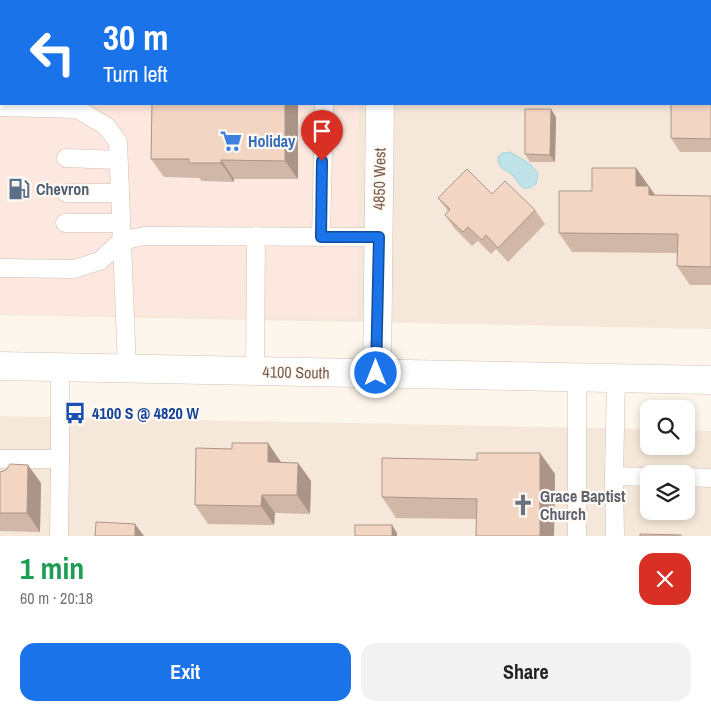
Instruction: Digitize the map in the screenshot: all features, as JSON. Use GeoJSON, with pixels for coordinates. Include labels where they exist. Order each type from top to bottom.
{"type":"FeatureCollection","features":[{"type":"Feature","properties":{"kind":"main road","name":"4850 West"},"geometry":{"type":"LineString","coordinates":[[376,373],[380,105]]}},
{"type":"Feature","properties":{"kind":"main road","name":"4100 South"},"geometry":{"type":"LineString","coordinates":[[0,366],[711,380]]}},
{"type":"Feature","properties":{"kind":"lane"},"geometry":{"type":"LineString","coordinates":[[321,237],[324,105]]}},
{"type":"Feature","properties":{"kind":"lane"},"geometry":{"type":"LineString","coordinates":[[0,108],[77,109],[106,126],[118,142],[127,368]]}},
{"type":"Feature","properties":{"kind":"lane"},"geometry":{"type":"LineString","coordinates":[[66,158],[118,160]]}},
{"type":"Feature","properties":{"kind":"lane"},"geometry":{"type":"LineString","coordinates":[[66,193],[120,193]]}},
{"type":"Feature","properties":{"kind":"lane"},"geometry":{"type":"LineString","coordinates":[[65,223],[144,236],[379,237]]}},
{"type":"Feature","properties":{"kind":"lane"},"geometry":{"type":"LineString","coordinates":[[0,268],[74,270],[100,261],[121,232]]}},
{"type":"Feature","properties":{"kind":"lane"},"geometry":{"type":"LineString","coordinates":[[255,371],[256,236]]}},
{"type":"Feature","properties":{"kind":"lane"},"geometry":{"type":"LineString","coordinates":[[59,536],[60,367]]}},
{"type":"Feature","properties":{"kind":"lane"},"geometry":{"type":"LineString","coordinates":[[577,377],[577,536]]}},
{"type":"Feature","properties":{"kind":"lane"},"geometry":{"type":"LineString","coordinates":[[615,536],[616,378]]}},
{"type":"Feature","properties":{"kind":"lane"},"geometry":{"type":"LineString","coordinates":[[8,463],[60,459]]}},
{"type":"Feature","properties":{"kind":"lane"},"geometry":{"type":"LineString","coordinates":[[614,476],[640,476]]}},
{"type":"Feature","properties":{"kind":"lane"},"geometry":{"type":"LineString","coordinates":[[695,478],[711,478]]}},
{"type":"Feature","properties":{"kind":"shaded area"},"geometry":{"type":"Polygon","coordinates":[[[0,105],[711,105],[711,329],[0,315],[0,105]]]}},
{"type":"Feature","properties":{"kind":"shaded area"},"geometry":{"type":"Polygon","coordinates":[[[0,105],[359,105],[357,318],[0,314],[0,105]]]}},
{"type":"Feature","properties":{"kind":"shaded area"},"geometry":{"type":"Polygon","coordinates":[[[0,416],[640,429],[640,455],[695,455],[695,430],[711,431],[711,536],[0,536],[0,416]]]}},
{"type":"Feature","properties":{"kind":"water"},"geometry":{"type":"Polygon","coordinates":[[[510,152],[530,164],[538,173],[536,184],[528,188],[522,187],[510,173],[501,167],[498,157],[502,153],[510,152]]]}},
{"type":"Feature","properties":{"kind":"building","name":"Holiday"},"geometry":{"type":"Polygon","coordinates":[[[152,105],[285,105],[285,161],[221,160],[221,163],[189,163],[189,159],[151,159],[152,105]]]}},
{"type":"Feature","properties":{"kind":"building"},"geometry":{"type":"Polygon","coordinates":[[[671,105],[711,105],[711,139],[671,138],[671,105]]]}},
{"type":"Feature","properties":{"kind":"building"},"geometry":{"type":"Polygon","coordinates":[[[525,109],[551,109],[550,155],[525,154],[525,109]]]}},
{"type":"Feature","properties":{"kind":"building"},"geometry":{"type":"Polygon","coordinates":[[[592,168],[636,168],[636,186],[649,186],[649,195],[711,196],[711,267],[677,266],[678,234],[559,233],[559,191],[592,191],[592,168]]]}},
{"type":"Feature","properties":{"kind":"building"},"geometry":{"type":"Polygon","coordinates":[[[467,169],[492,194],[505,181],[535,210],[498,248],[486,235],[482,240],[468,227],[463,232],[445,215],[450,209],[438,198],[467,169]]]}},
{"type":"Feature","properties":{"kind":"building"},"geometry":{"type":"Polygon","coordinates":[[[232,443],[268,443],[268,462],[298,463],[297,495],[262,495],[261,506],[195,505],[196,448],[232,449],[232,443]]]}},
{"type":"Feature","properties":{"kind":"building"},"geometry":{"type":"Polygon","coordinates":[[[477,453],[540,453],[540,536],[476,536],[477,499],[382,497],[382,458],[477,460],[477,453]]]}},
{"type":"Feature","properties":{"kind":"building"},"geometry":{"type":"Polygon","coordinates":[[[10,464],[28,465],[27,513],[0,513],[0,472],[6,470],[10,464]]]}},
{"type":"Feature","properties":{"kind":"building"},"geometry":{"type":"Polygon","coordinates":[[[96,522],[135,524],[135,536],[95,536],[96,522]]]}},
{"type":"Feature","properties":{"kind":"building"},"geometry":{"type":"Polygon","coordinates":[[[355,525],[392,525],[392,536],[355,536],[355,525]]]}},
{"type":"Feature","properties":{"kind":"building"},"geometry":{"type":"Polygon","coordinates":[[[640,534],[681,535],[681,536],[640,536],[640,534]]]}},
{"type":"Feature","properties":{"kind":"place","name":"Holiday"},"geometry":{"type":"Point","coordinates":[231,141]}},
{"type":"Feature","properties":{"kind":"place","name":"Chevron"},"geometry":{"type":"Point","coordinates":[19,189]}},
{"type":"Feature","properties":{"kind":"place","name":"4100 S @ 4820 W"},"geometry":{"type":"Point","coordinates":[75,413]}},
{"type":"Feature","properties":{"kind":"place","name":"Grace Baptist Church"},"geometry":{"type":"Point","coordinates":[523,505]}},
{"type":"Feature","properties":{"kind":"route"},"geometry":{"type":"LineString","coordinates":[[322,161],[321,237],[379,237],[376,373]]}}]}
